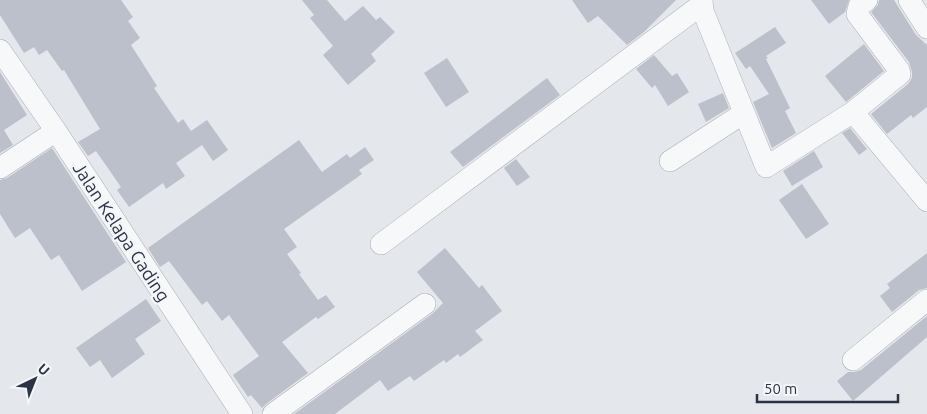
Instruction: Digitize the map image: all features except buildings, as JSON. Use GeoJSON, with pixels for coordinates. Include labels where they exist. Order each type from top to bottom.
{"type":"FeatureCollection","features":[{"type":"Feature","properties":{"kind":"street"},"geometry":{"type":"LineString","coordinates":[[381,244],[701,2],[766,167],[853,112],[900,74],[859,17],[857,11],[859,6],[867,0]]}},
{"type":"Feature","properties":{"kind":"street"},"geometry":{"type":"LineString","coordinates":[[909,0],[927,28]]}},
{"type":"Feature","properties":{"kind":"street","name":"Jalan Kelapa Gading"},"geometry":{"type":"LineString","coordinates":[[0,50],[56,131],[242,414]]}},
{"type":"Feature","properties":{"kind":"street"},"geometry":{"type":"LineString","coordinates":[[853,112],[927,201]]}},
{"type":"Feature","properties":{"kind":"street"},"geometry":{"type":"LineString","coordinates":[[670,161],[744,113]]}},
{"type":"Feature","properties":{"kind":"street"},"geometry":{"type":"LineString","coordinates":[[0,168],[56,131]]}},
{"type":"Feature","properties":{"kind":"street"},"geometry":{"type":"LineString","coordinates":[[853,360],[927,300]]}},
{"type":"Feature","properties":{"kind":"street"},"geometry":{"type":"LineString","coordinates":[[273,414],[425,304]]}}]}
